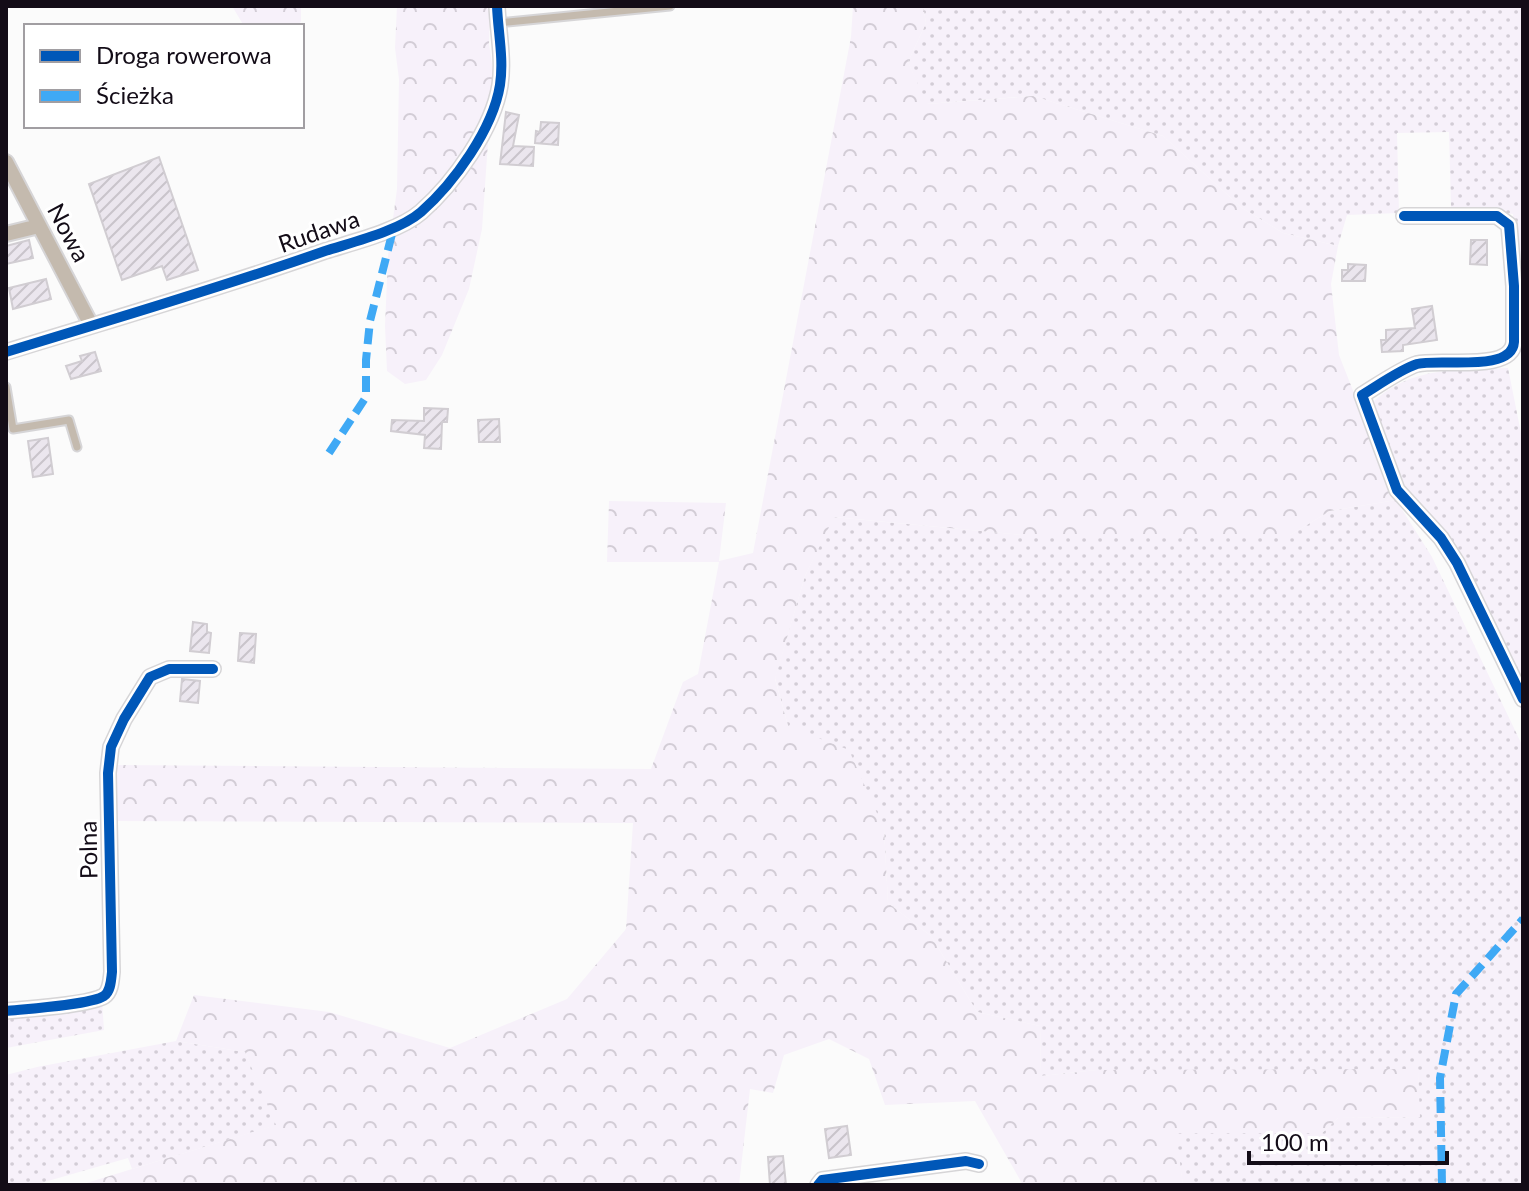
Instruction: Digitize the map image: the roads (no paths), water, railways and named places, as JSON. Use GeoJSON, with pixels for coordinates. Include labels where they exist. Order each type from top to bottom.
{"type":"FeatureCollection","features":[{"type":"Feature","properties":{"kind":"street","name":"Rudawa"},"geometry":{"type":"LineString","coordinates":[[6,352],[237,282],[384,231],[418,215],[445,187],[484,132],[500,84],[497,6]]}},
{"type":"Feature","properties":{"kind":"street","name":"Nowa"},"geometry":{"type":"LineString","coordinates":[[6,162],[91,325]]}},
{"type":"Feature","properties":{"kind":"street"},"geometry":{"type":"LineString","coordinates":[[1404,216],[1497,216],[1509,225],[1514,286],[1514,349],[1509,356],[1494,361],[1417,364],[1362,395],[1397,490],[1441,538],[1457,563],[1523,699]]}},
{"type":"Feature","properties":{"kind":"street"},"geometry":{"type":"LineString","coordinates":[[6,234],[39,226]]}},
{"type":"Feature","properties":{"kind":"street","name":"Polna"},"geometry":{"type":"LineString","coordinates":[[6,1011],[84,1001],[102,997],[109,990],[112,972],[108,773],[111,747],[150,677],[169,669],[213,669]]}},
{"type":"Feature","properties":{"kind":"street"},"geometry":{"type":"LineString","coordinates":[[820,1183],[966,1161],[979,1164]]}},
{"type":"Feature","properties":{"kind":"lane"},"geometry":{"type":"LineString","coordinates":[[498,23],[670,6]]}},
{"type":"Feature","properties":{"kind":"lane"},"geometry":{"type":"LineString","coordinates":[[6,387],[13,429],[69,420],[77,447]]}}]}
